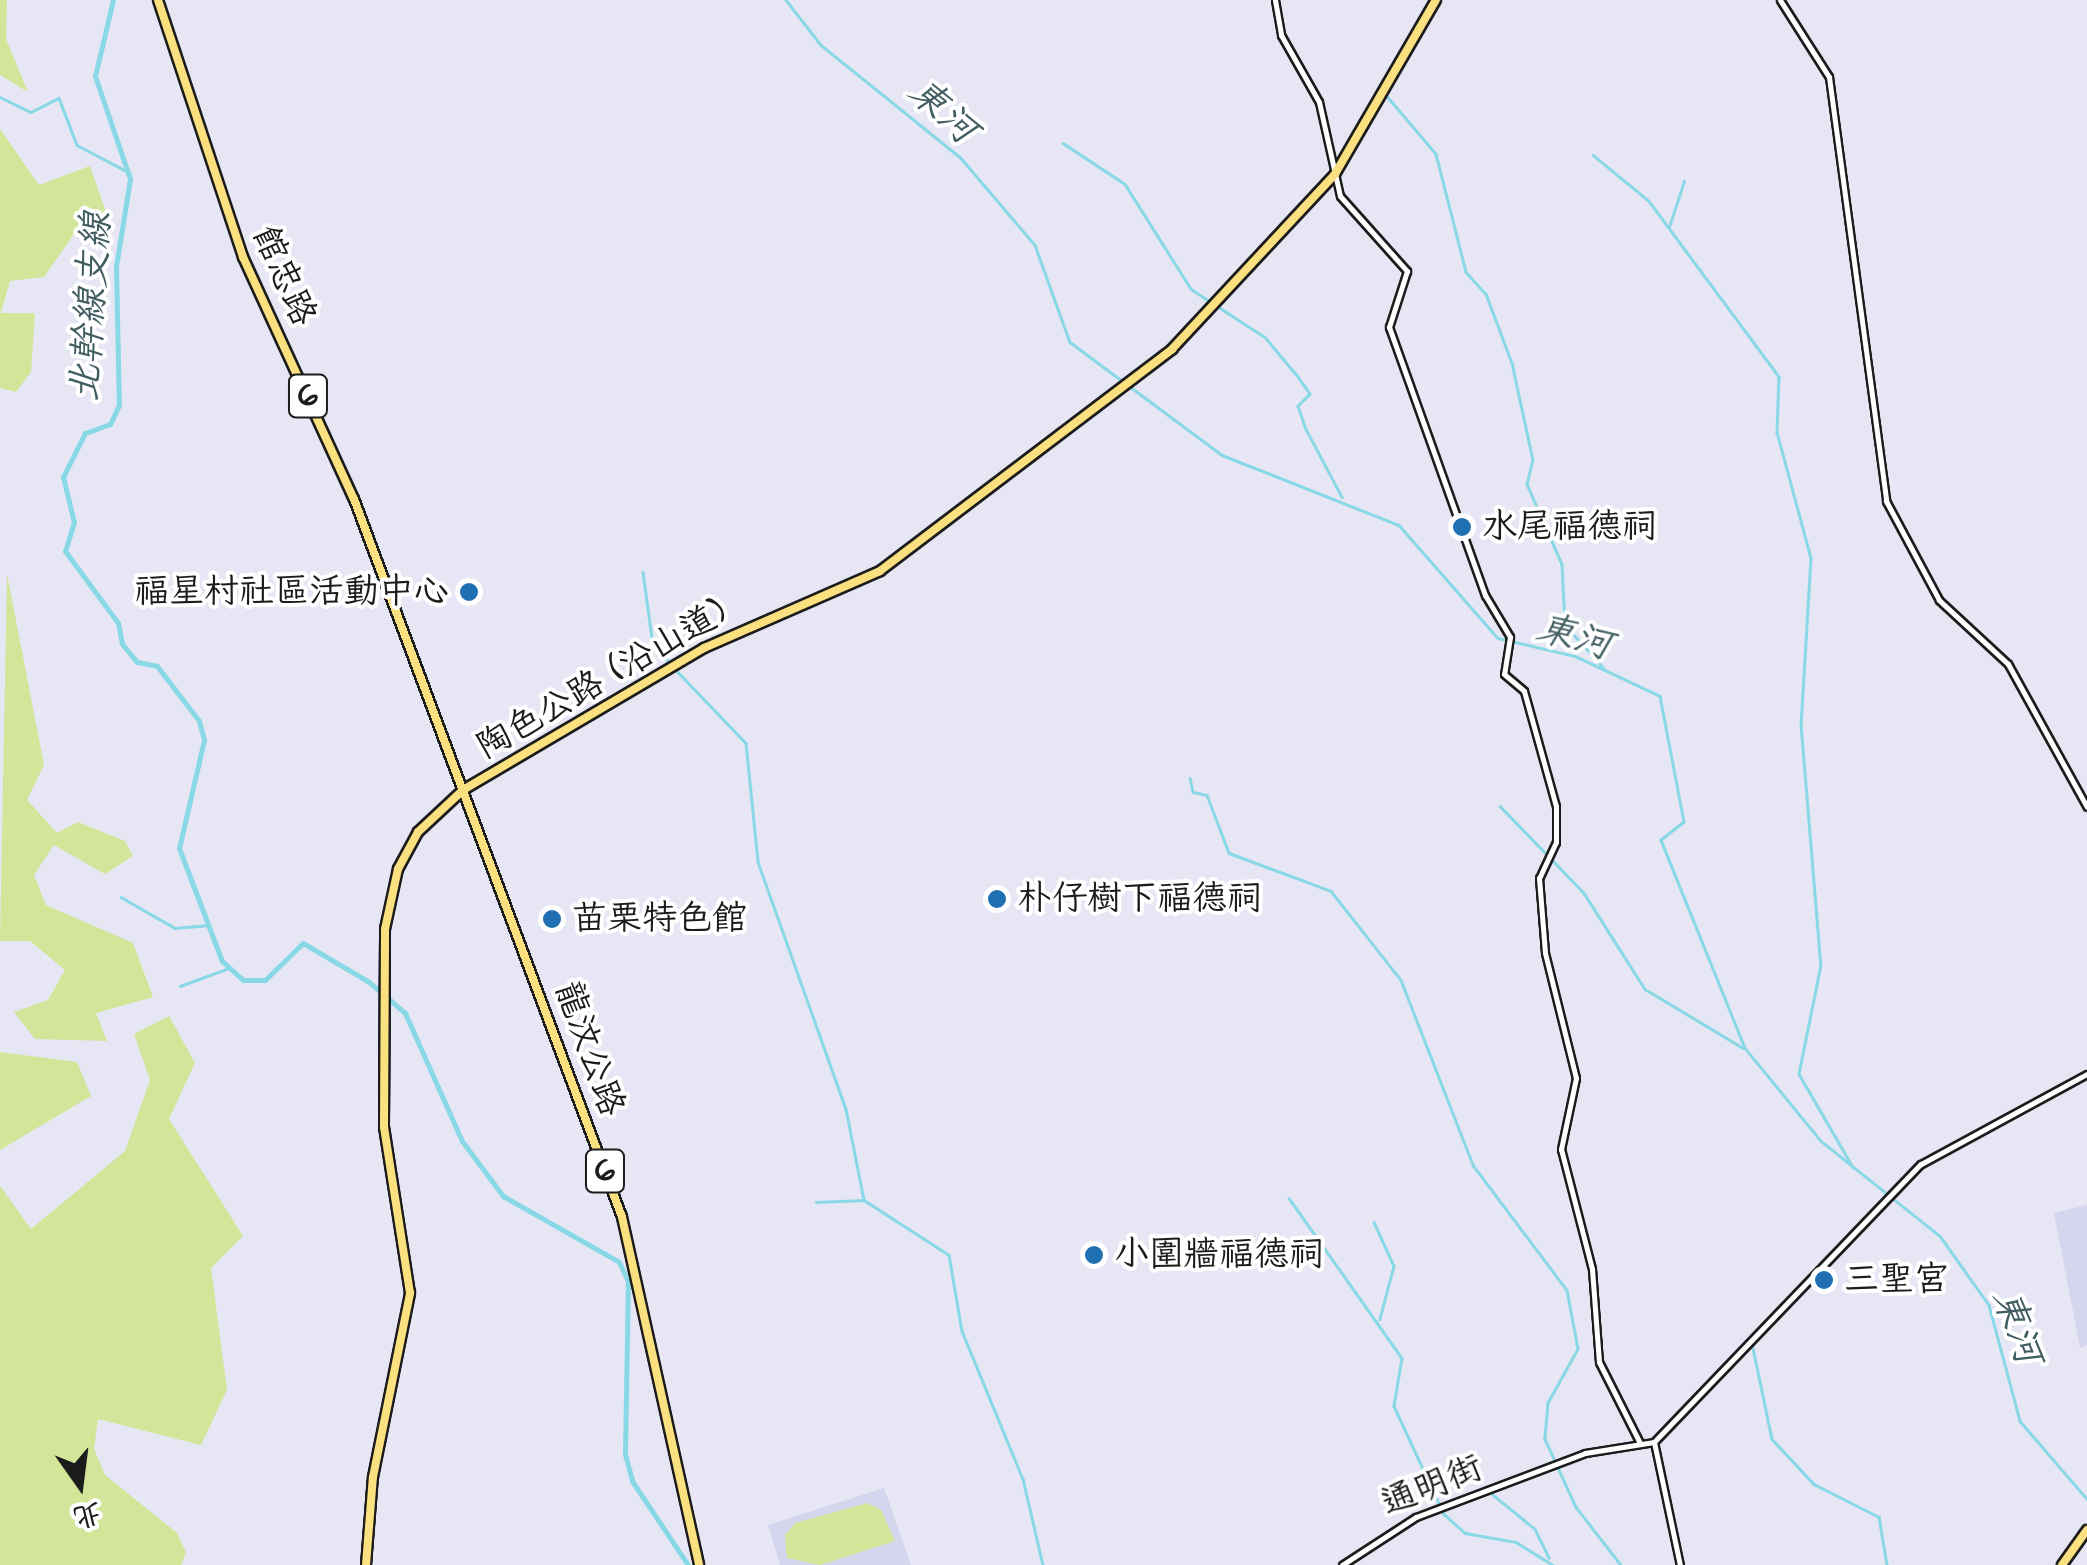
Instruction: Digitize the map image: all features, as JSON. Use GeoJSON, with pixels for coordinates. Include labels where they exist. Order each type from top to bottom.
{"type":"FeatureCollection","features":[{"type":"Feature","properties":{"kind":"main road","name":"館忠路"},"geometry":{"type":"LineString","coordinates":[[158,0],[243,257],[354,499],[463,790]]}},
{"type":"Feature","properties":{"kind":"main road","name":"陶色公路 (沿山道)"},"geometry":{"type":"LineString","coordinates":[[366,1565],[373,1478],[410,1294],[384,1127],[383,1002],[398,869],[418,832],[463,790],[704,648],[880,571],[1134,379],[1219,305],[1334,174],[1436,0]]}},
{"type":"Feature","properties":{"kind":"main road","name":"龍汶公路"},"geometry":{"type":"LineString","coordinates":[[463,790],[622,1217],[699,1565]]}},
{"type":"Feature","properties":{"kind":"main road"},"geometry":{"type":"LineString","coordinates":[[2062,1565],[2087,1530]]}},
{"type":"Feature","properties":{"kind":"street"},"geometry":{"type":"LineString","coordinates":[[1275,0],[1282,36],[1319,102],[1334,174],[1352,215],[1408,271],[1389,327],[1509,644],[1504,674],[1524,691],[1556,806],[1551,853],[1538,878],[1546,953],[1576,1078],[1560,1149],[1592,1269],[1599,1362],[1640,1443]]}},
{"type":"Feature","properties":{"kind":"street"},"geometry":{"type":"LineString","coordinates":[[1780,0],[1828,77],[1886,501],[1939,600],[2008,664],[2087,807]]}},
{"type":"Feature","properties":{"kind":"street"},"geometry":{"type":"LineString","coordinates":[[1680,1565],[1654,1442],[1921,1164],[2087,1074]]}},
{"type":"Feature","properties":{"kind":"street","name":"通明街"},"geometry":{"type":"LineString","coordinates":[[1342,1565],[1378,1534],[1556,1462],[1654,1442]]}},
{"type":"Feature","properties":{"kind":"shaded area"},"geometry":{"type":"Polygon","coordinates":[[[2087,1205],[2087,1345],[2080,1348],[2054,1213],[2087,1205]]]}},
{"type":"Feature","properties":{"kind":"shaded area"},"geometry":{"type":"Polygon","coordinates":[[[884,1488],[911,1565],[780,1565],[768,1525],[884,1488]]]}},
{"type":"Feature","properties":{"kind":"green space"},"geometry":{"type":"Polygon","coordinates":[[[0,0],[7,0],[6,39],[28,92],[0,75],[0,0]]]}},
{"type":"Feature","properties":{"kind":"green space"},"geometry":{"type":"Polygon","coordinates":[[[0,129],[39,185],[90,166],[110,224],[79,227],[44,277],[10,281],[1,313],[35,313],[31,372],[16,392],[0,388],[0,129]]]}},
{"type":"Feature","properties":{"kind":"green space"},"geometry":{"type":"Polygon","coordinates":[[[7,574],[44,765],[27,800],[57,833],[78,822],[125,841],[133,856],[105,874],[54,845],[34,875],[46,905],[133,943],[153,997],[96,1013],[107,1041],[35,1039],[14,1012],[48,1000],[65,970],[30,941],[0,941],[7,574]]]}},
{"type":"Feature","properties":{"kind":"green space"},"geometry":{"type":"Polygon","coordinates":[[[169,1016],[195,1063],[169,1119],[243,1236],[211,1268],[227,1390],[201,1445],[98,1419],[94,1449],[105,1475],[177,1533],[186,1552],[181,1565],[0,1565],[0,1186],[31,1229],[125,1151],[150,1080],[134,1034],[169,1016]]]}},
{"type":"Feature","properties":{"kind":"green space"},"geometry":{"type":"Polygon","coordinates":[[[0,1052],[77,1062],[91,1096],[0,1150],[0,1052]]]}},
{"type":"Feature","properties":{"kind":"green space"},"geometry":{"type":"Polygon","coordinates":[[[867,1503],[881,1510],[895,1541],[820,1565],[787,1558],[785,1535],[795,1523],[867,1503]]]}},
{"type":"Feature","properties":{"kind":"waterway","name":"北幹線支線"},"geometry":{"type":"LineString","coordinates":[[113,0],[95,76],[130,179],[116,266],[119,405],[110,424],[85,433],[63,477],[74,522],[65,551],[118,623],[122,644],[137,662],[157,666],[199,721],[204,740],[179,848],[222,961],[243,980],[265,980],[303,943],[369,982],[405,1013],[462,1141],[503,1196],[619,1262],[628,1281],[625,1454],[632,1481],[688,1565]]}},
{"type":"Feature","properties":{"kind":"waterway","name":"東河"},"geometry":{"type":"LineString","coordinates":[[786,0],[821,45],[961,158],[1035,245],[1070,342],[1222,455],[1399,525],[1498,638],[1575,656],[1660,696],[1684,822],[1661,840],[1745,1048],[1821,1141],[1940,1236],[1989,1305],[2020,1421],[2087,1499]]}},
{"type":"Feature","properties":{"kind":"waterway"},"geometry":{"type":"LineString","coordinates":[[1387,96],[1436,154],[1466,272],[1486,294],[1512,363],[1533,460],[1527,484],[1562,564],[1565,625],[1603,667]]}},
{"type":"Feature","properties":{"kind":"waterway"},"geometry":{"type":"LineString","coordinates":[[0,97],[31,112],[59,98],[77,145],[130,173]]}},
{"type":"Feature","properties":{"kind":"waterway"},"geometry":{"type":"LineString","coordinates":[[1063,143],[1125,184],[1191,289],[1265,337],[1299,378],[1310,394],[1298,406],[1306,429],[1342,497]]}},
{"type":"Feature","properties":{"kind":"waterway"},"geometry":{"type":"LineString","coordinates":[[1593,155],[1649,201],[1779,377],[1777,432],[1811,558],[1801,724],[1821,965],[1799,1074],[1853,1167]]}},
{"type":"Feature","properties":{"kind":"waterway"},"geometry":{"type":"LineString","coordinates":[[1669,227],[1684,181]]}},
{"type":"Feature","properties":{"kind":"waterway"},"geometry":{"type":"LineString","coordinates":[[643,572],[652,638],[670,664]]}},
{"type":"Feature","properties":{"kind":"waterway"},"geometry":{"type":"LineString","coordinates":[[676,670],[746,743],[758,862],[846,1109],[864,1200],[949,1255],[962,1331],[1023,1479],[1043,1565]]}},
{"type":"Feature","properties":{"kind":"waterway"},"geometry":{"type":"LineString","coordinates":[[1190,778],[1193,792],[1207,795],[1229,853],[1331,891],[1401,980],[1473,1165],[1567,1290],[1578,1349],[1548,1403],[1545,1439],[1576,1507],[1621,1565]]}},
{"type":"Feature","properties":{"kind":"waterway"},"geometry":{"type":"LineString","coordinates":[[1500,806],[1584,893],[1645,989],[1743,1048]]}},
{"type":"Feature","properties":{"kind":"waterway"},"geometry":{"type":"LineString","coordinates":[[121,897],[175,928],[209,925]]}},
{"type":"Feature","properties":{"kind":"waterway"},"geometry":{"type":"LineString","coordinates":[[180,986],[229,968]]}},
{"type":"Feature","properties":{"kind":"waterway"},"geometry":{"type":"LineString","coordinates":[[1289,1198],[1402,1358],[1394,1406],[1444,1514],[1465,1533],[1516,1542],[1553,1565]]}},
{"type":"Feature","properties":{"kind":"waterway"},"geometry":{"type":"LineString","coordinates":[[816,1202],[864,1200]]}},
{"type":"Feature","properties":{"kind":"waterway"},"geometry":{"type":"LineString","coordinates":[[1374,1222],[1394,1266],[1380,1319]]}},
{"type":"Feature","properties":{"kind":"waterway"},"geometry":{"type":"LineString","coordinates":[[1753,1348],[1772,1439],[1814,1484],[1879,1517],[1887,1565]]}},
{"type":"Feature","properties":{"kind":"waterway"},"geometry":{"type":"LineString","coordinates":[[1492,1494],[1535,1529],[1549,1558]]}},
{"type":"Feature","properties":{"kind":"place","name":"水尾福德祠"},"geometry":{"type":"Point","coordinates":[1462,527]}},
{"type":"Feature","properties":{"kind":"place","name":"福星村社區活動中心"},"geometry":{"type":"Point","coordinates":[469,592]}},
{"type":"Feature","properties":{"kind":"place","name":"朴仔樹下福德祠"},"geometry":{"type":"Point","coordinates":[997,899]}},
{"type":"Feature","properties":{"kind":"place","name":"苗栗特色館"},"geometry":{"type":"Point","coordinates":[552,919]}},
{"type":"Feature","properties":{"kind":"place","name":"小圍牆福德祠"},"geometry":{"type":"Point","coordinates":[1094,1255]}},
{"type":"Feature","properties":{"kind":"place","name":"三聖宮"},"geometry":{"type":"Point","coordinates":[1824,1280]}}]}
